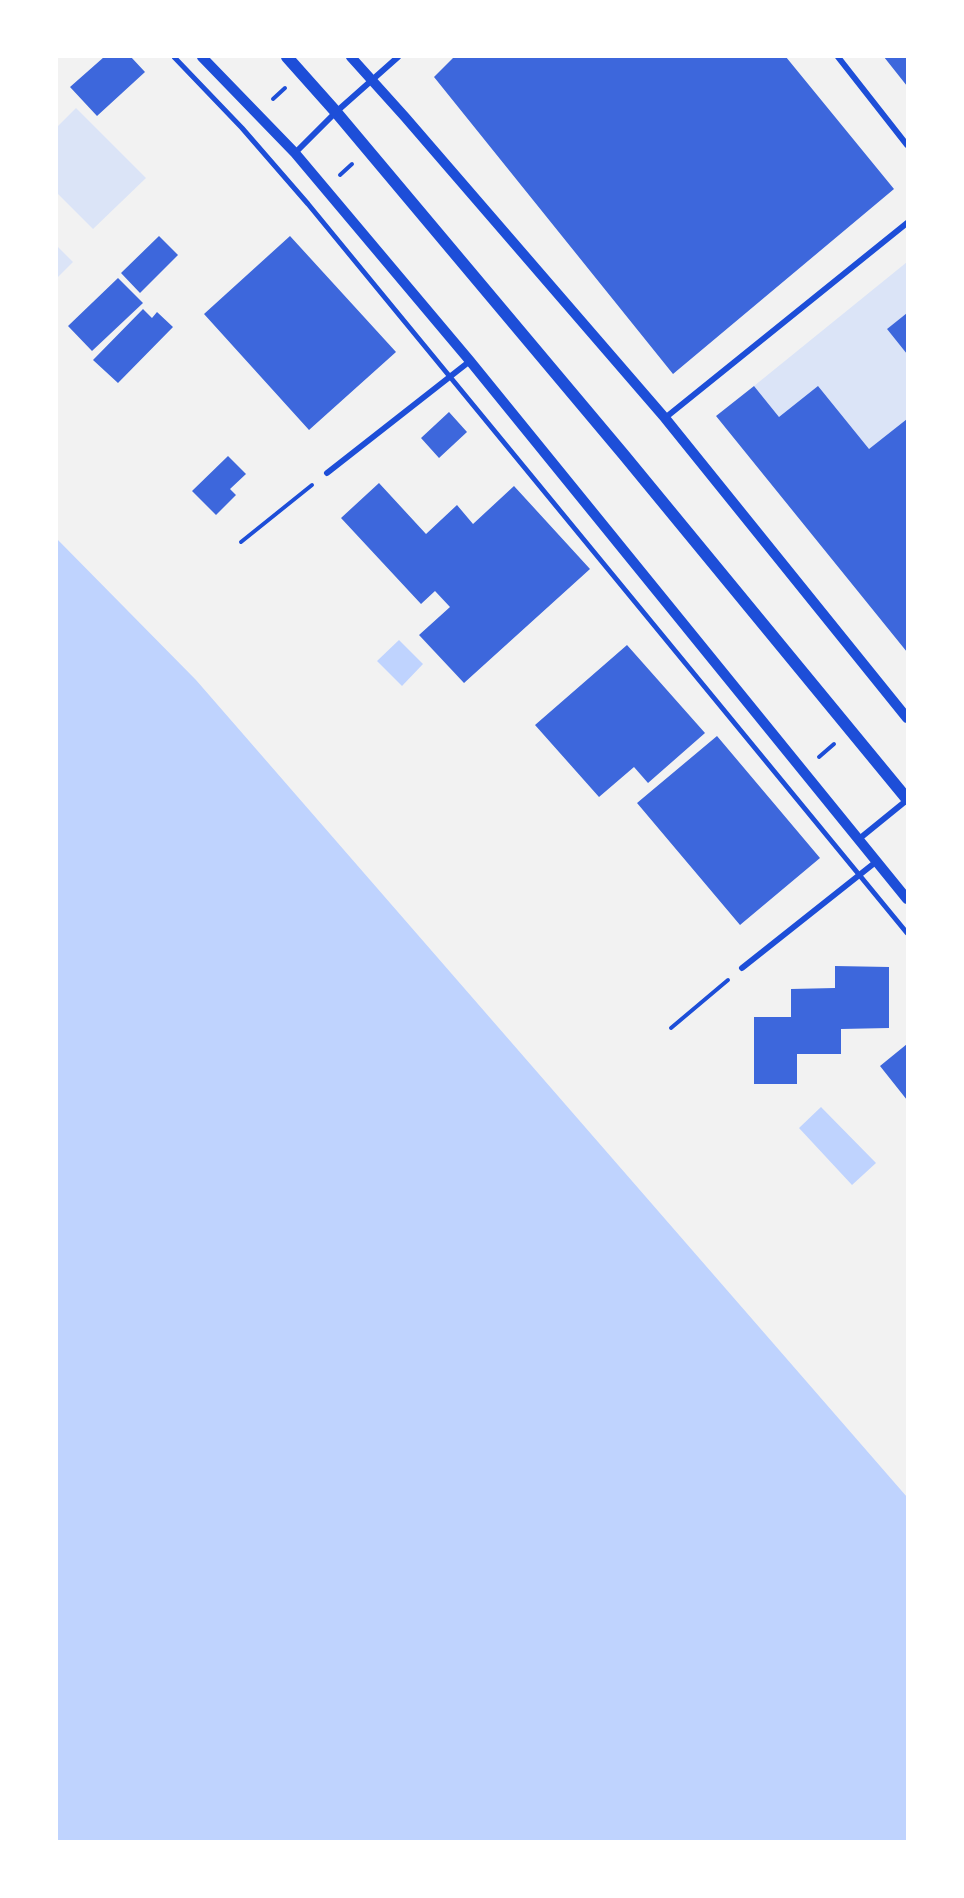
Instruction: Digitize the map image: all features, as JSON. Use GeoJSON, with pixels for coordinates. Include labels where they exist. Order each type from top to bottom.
{"type":"FeatureCollection","features":[{"type":"Feature","properties":{"kind":"main road"},"geometry":{"type":"LineString","coordinates":[[287,57],[336,112],[631,464],[907,800]]}},
{"type":"Feature","properties":{"kind":"street"},"geometry":{"type":"LineString","coordinates":[[174,57],[242,128],[308,204],[861,874],[907,933]]}},
{"type":"Feature","properties":{"kind":"street"},"geometry":{"type":"LineString","coordinates":[[202,57],[295,153],[470,361],[907,899]]}},
{"type":"Feature","properties":{"kind":"street"},"geometry":{"type":"LineString","coordinates":[[351,57],[374,80],[665,418],[907,718]]}},
{"type":"Feature","properties":{"kind":"street"},"geometry":{"type":"LineString","coordinates":[[295,153],[336,112],[398,57]]}},
{"type":"Feature","properties":{"kind":"street"},"geometry":{"type":"LineString","coordinates":[[838,57],[907,145]]}},
{"type":"Feature","properties":{"kind":"street"},"geometry":{"type":"LineString","coordinates":[[665,418],[907,223]]}},
{"type":"Feature","properties":{"kind":"street"},"geometry":{"type":"LineString","coordinates":[[327,473],[470,361]]}},
{"type":"Feature","properties":{"kind":"street"},"geometry":{"type":"LineString","coordinates":[[859,839],[907,800]]}},
{"type":"Feature","properties":{"kind":"street"},"geometry":{"type":"LineString","coordinates":[[742,968],[877,861]]}},
{"type":"Feature","properties":{"kind":"path"},"geometry":{"type":"LineString","coordinates":[[257,114],[301,73]]}},
{"type":"Feature","properties":{"kind":"path"},"geometry":{"type":"LineString","coordinates":[[241,542],[327,473]]}},
{"type":"Feature","properties":{"kind":"path"},"geometry":{"type":"LineString","coordinates":[[671,1028],[742,968]]}},
{"type":"Feature","properties":{"kind":"shaded area"},"geometry":{"type":"Polygon","coordinates":[[[76,108],[146,178],[93,229],[57,193],[57,127],[76,108]]]}},
{"type":"Feature","properties":{"kind":"shaded area"},"geometry":{"type":"Polygon","coordinates":[[[57,246],[73,262],[57,278],[57,246]]]}},
{"type":"Feature","properties":{"kind":"shaded area"},"geometry":{"type":"Polygon","coordinates":[[[907,262],[907,313],[887,329],[907,354],[907,419],[869,449],[779,417],[754,386],[907,262]]]}},
{"type":"Feature","properties":{"kind":"water"},"geometry":{"type":"Polygon","coordinates":[[[57,539],[196,680],[907,1497],[907,1841],[57,1841],[57,539]]]}},
{"type":"Feature","properties":{"kind":"water"},"geometry":{"type":"Polygon","coordinates":[[[399,640],[423,664],[402,686],[377,661],[399,640]]]}},
{"type":"Feature","properties":{"kind":"water"},"geometry":{"type":"Polygon","coordinates":[[[821,1107],[876,1163],[852,1185],[799,1128],[821,1107]]]}},
{"type":"Feature","properties":{"kind":"building"},"geometry":{"type":"Polygon","coordinates":[[[104,57],[131,57],[145,72],[97,116],[70,87],[104,57]]]}},
{"type":"Feature","properties":{"kind":"building"},"geometry":{"type":"Polygon","coordinates":[[[454,57],[786,57],[894,189],[673,374],[434,77],[454,57]]]}},
{"type":"Feature","properties":{"kind":"building"},"geometry":{"type":"Polygon","coordinates":[[[884,57],[907,57],[907,86],[884,57]]]}},
{"type":"Feature","properties":{"kind":"building"},"geometry":{"type":"Polygon","coordinates":[[[159,236],[178,255],[140,293],[121,273],[159,236]]]}},
{"type":"Feature","properties":{"kind":"building"},"geometry":{"type":"Polygon","coordinates":[[[290,236],[396,352],[309,430],[204,314],[290,236]]]}},
{"type":"Feature","properties":{"kind":"building"},"geometry":{"type":"Polygon","coordinates":[[[118,278],[143,303],[92,351],[68,326],[118,278]]]}},
{"type":"Feature","properties":{"kind":"building"},"geometry":{"type":"Polygon","coordinates":[[[143,309],[152,318],[157,312],[173,327],[118,383],[93,360],[143,309]]]}},
{"type":"Feature","properties":{"kind":"building"},"geometry":{"type":"Polygon","coordinates":[[[907,313],[907,354],[887,329],[907,313]]]}},
{"type":"Feature","properties":{"kind":"building"},"geometry":{"type":"Polygon","coordinates":[[[754,386],[779,417],[818,386],[869,449],[907,419],[907,652],[716,416],[754,386]]]}},
{"type":"Feature","properties":{"kind":"building"},"geometry":{"type":"Polygon","coordinates":[[[449,412],[467,432],[439,458],[421,438],[449,412]]]}},
{"type":"Feature","properties":{"kind":"building"},"geometry":{"type":"Polygon","coordinates":[[[228,456],[246,474],[230,489],[236,495],[216,515],[192,491],[228,456]]]}},
{"type":"Feature","properties":{"kind":"building"},"geometry":{"type":"Polygon","coordinates":[[[379,483],[426,534],[457,505],[473,524],[514,486],[590,569],[464,683],[419,635],[450,607],[435,591],[421,604],[341,518],[379,483]]]}},
{"type":"Feature","properties":{"kind":"building"},"geometry":{"type":"Polygon","coordinates":[[[627,645],[705,733],[648,783],[634,767],[599,797],[535,725],[627,645]]]}},
{"type":"Feature","properties":{"kind":"building"},"geometry":{"type":"Polygon","coordinates":[[[717,736],[820,858],[740,925],[637,803],[717,736]]]}},
{"type":"Feature","properties":{"kind":"building"},"geometry":{"type":"Polygon","coordinates":[[[835,966],[889,967],[889,1028],[841,1029],[841,1054],[797,1054],[797,1084],[754,1084],[754,1017],[791,1017],[791,989],[835,988],[835,966]]]}},
{"type":"Feature","properties":{"kind":"building"},"geometry":{"type":"Polygon","coordinates":[[[907,1044],[907,1100],[880,1066],[907,1044]]]}}]}
